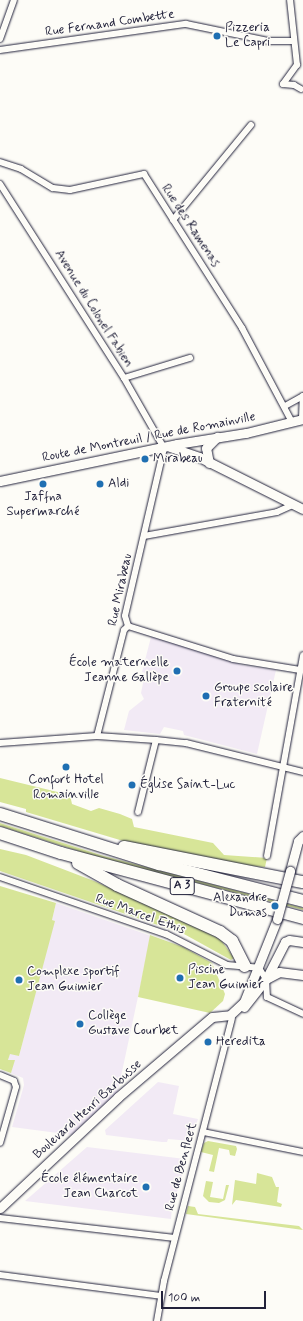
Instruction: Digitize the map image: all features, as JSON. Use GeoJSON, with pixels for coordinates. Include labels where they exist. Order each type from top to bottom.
{"type":"FeatureCollection","features":[{"type":"Feature","properties":{"kind":"highway","name":"A 3"},"geometry":{"type":"LineString","coordinates":[[0,814],[112,850],[303,900]]}},
{"type":"Feature","properties":{"kind":"highway","name":"A 3"},"geometry":{"type":"LineString","coordinates":[[0,833],[61,853],[303,918]]}},
{"type":"Feature","properties":{"kind":"highway"},"geometry":{"type":"LineString","coordinates":[[112,850],[127,846],[303,882]]}},
{"type":"Feature","properties":{"kind":"highway"},"geometry":{"type":"LineString","coordinates":[[61,853],[117,885],[220,932],[232,941],[245,966]]}},
{"type":"Feature","properties":{"kind":"street"},"geometry":{"type":"LineString","coordinates":[[0,39],[14,0]]}},
{"type":"Feature","properties":{"kind":"street"},"geometry":{"type":"LineString","coordinates":[[290,0],[293,41],[297,65],[283,84],[294,85],[301,89]]}},
{"type":"Feature","properties":{"kind":"street","name":"Rue Fernand Combette"},"geometry":{"type":"LineString","coordinates":[[0,50],[186,24],[269,40],[293,41]]}},
{"type":"Feature","properties":{"kind":"street"},"geometry":{"type":"LineString","coordinates":[[173,220],[251,125]]}},
{"type":"Feature","properties":{"kind":"street","name":"Rue des Ramenas"},"geometry":{"type":"LineString","coordinates":[[0,162],[21,169],[54,188],[70,190],[144,174],[242,328],[285,406],[292,422]]}},
{"type":"Feature","properties":{"kind":"street","name":"Avenue du Colonel Fabien"},"geometry":{"type":"LineString","coordinates":[[0,184],[167,447]]}},
{"type":"Feature","properties":{"kind":"street"},"geometry":{"type":"LineString","coordinates":[[124,378],[190,358]]}},
{"type":"Feature","properties":{"kind":"street"},"geometry":{"type":"LineString","coordinates":[[285,406],[303,396]]}},
{"type":"Feature","properties":{"kind":"street"},"geometry":{"type":"LineString","coordinates":[[302,419],[303,396]]}},
{"type":"Feature","properties":{"kind":"street","name":"Route de Montreuil / Rue de Romainville"},"geometry":{"type":"LineString","coordinates":[[0,481],[302,419]]}},
{"type":"Feature","properties":{"kind":"street"},"geometry":{"type":"LineString","coordinates":[[209,462],[206,448],[217,437]]}},
{"type":"Feature","properties":{"kind":"street"},"geometry":{"type":"LineString","coordinates":[[167,447],[209,462],[303,509]]}},
{"type":"Feature","properties":{"kind":"street","name":"Rue Mirabeau"},"geometry":{"type":"LineString","coordinates":[[97,736],[124,630],[128,626],[125,616],[167,447]]}},
{"type":"Feature","properties":{"kind":"street"},"geometry":{"type":"LineString","coordinates":[[144,536],[276,512],[293,505]]}},
{"type":"Feature","properties":{"kind":"street"},"geometry":{"type":"LineString","coordinates":[[128,626],[233,659],[300,670]]}},
{"type":"Feature","properties":{"kind":"street"},"geometry":{"type":"LineString","coordinates":[[267,856],[303,655]]}},
{"type":"Feature","properties":{"kind":"street"},"geometry":{"type":"LineString","coordinates":[[0,743],[97,736],[156,740],[193,745],[303,772]]}},
{"type":"Feature","properties":{"kind":"street"},"geometry":{"type":"LineString","coordinates":[[138,812],[156,740]]}},
{"type":"Feature","properties":{"kind":"street"},"geometry":{"type":"LineString","coordinates":[[212,1017],[230,1015],[244,1002],[276,923],[298,841],[303,836]]}},
{"type":"Feature","properties":{"kind":"street","name":"Rue Marcel Ethis"},"geometry":{"type":"LineString","coordinates":[[0,877],[166,934],[227,965],[259,968]]}},
{"type":"Feature","properties":{"kind":"street"},"geometry":{"type":"LineString","coordinates":[[276,923],[289,940]]}},
{"type":"Feature","properties":{"kind":"street"},"geometry":{"type":"LineString","coordinates":[[212,1017],[232,1019],[253,998],[266,979],[282,945],[289,940],[303,942]]}},
{"type":"Feature","properties":{"kind":"street"},"geometry":{"type":"LineString","coordinates":[[259,968],[266,979],[267,997],[303,1014]]}},
{"type":"Feature","properties":{"kind":"street"},"geometry":{"type":"LineString","coordinates":[[266,979],[279,972],[303,975]]}},
{"type":"Feature","properties":{"kind":"street","name":"Boulevard Henri Barbusse"},"geometry":{"type":"LineString","coordinates":[[0,1208],[112,1102],[212,1017]]}},
{"type":"Feature","properties":{"kind":"street","name":"Rue de Benfleet"},"geometry":{"type":"LineString","coordinates":[[157,1321],[174,1238],[232,1019]]}},
{"type":"Feature","properties":{"kind":"street"},"geometry":{"type":"LineString","coordinates":[[0,1075],[14,1081],[16,1087],[0,1143]]}},
{"type":"Feature","properties":{"kind":"street"},"geometry":{"type":"LineString","coordinates":[[203,1132],[303,1152]]}},
{"type":"Feature","properties":{"kind":"street"},"geometry":{"type":"LineString","coordinates":[[0,1218],[174,1238]]}},
{"type":"Feature","properties":{"kind":"street"},"geometry":{"type":"LineString","coordinates":[[0,1275],[161,1296]]}},
{"type":"Feature","properties":{"kind":"shaded area","name":"Groupe scolaire Fraternité"},"geometry":{"type":"Polygon","coordinates":[[[151,637],[192,647],[242,665],[276,670],[257,754],[184,735],[183,731],[164,727],[160,734],[124,730],[129,711],[144,699],[141,693],[145,673],[142,672],[151,637]]]}},
{"type":"Feature","properties":{"kind":"shaded area","name":"Collège Gustave Courbet"},"geometry":{"type":"Polygon","coordinates":[[[56,903],[151,936],[117,1095],[73,1135],[12,1127],[24,1085],[23,1078],[11,1073],[14,1060],[8,1060],[10,1053],[19,1056],[54,921],[52,920],[56,903]]]}},
{"type":"Feature","properties":{"kind":"shaded area"},"geometry":{"type":"Polygon","coordinates":[[[158,1082],[179,1086],[173,1114],[198,1119],[191,1141],[168,1139],[167,1142],[162,1142],[106,1135],[105,1130],[158,1082]]]}},
{"type":"Feature","properties":{"kind":"shaded area"},"geometry":{"type":"Polygon","coordinates":[[[87,1147],[185,1159],[186,1163],[172,1208],[171,1219],[25,1201],[87,1147]]]}},
{"type":"Feature","properties":{"kind":"green space"},"geometry":{"type":"Polygon","coordinates":[[[0,778],[70,795],[72,804],[91,811],[99,808],[120,814],[132,819],[134,827],[213,843],[224,855],[267,858],[265,867],[239,865],[130,843],[26,812],[26,809],[0,802],[0,778]]]}},
{"type":"Feature","properties":{"kind":"green space"},"geometry":{"type":"Polygon","coordinates":[[[0,823],[104,856],[303,908],[303,910],[103,859],[0,826],[0,823]]]}},
{"type":"Feature","properties":{"kind":"green space"},"geometry":{"type":"Polygon","coordinates":[[[0,849],[26,855],[94,881],[196,926],[221,940],[234,958],[231,960],[184,934],[0,871],[0,849]]]}},
{"type":"Feature","properties":{"kind":"green space","name":"Complexe sportif Jean Guimier"},"geometry":{"type":"Polygon","coordinates":[[[0,886],[56,903],[52,920],[55,921],[19,1056],[10,1054],[8,1060],[15,1060],[11,1073],[0,1069],[0,886]]]}},
{"type":"Feature","properties":{"kind":"green space","name":"Piscine Jean Guimier"},"geometry":{"type":"Polygon","coordinates":[[[150,935],[183,947],[212,963],[225,994],[223,1001],[210,1013],[138,997],[150,935]]]}},
{"type":"Feature","properties":{"kind":"green space"},"geometry":{"type":"Polygon","coordinates":[[[208,1141],[236,1146],[237,1149],[235,1156],[230,1155],[229,1150],[219,1148],[214,1172],[209,1171],[213,1155],[201,1152],[204,1143],[208,1141]]]}},
{"type":"Feature","properties":{"kind":"green space"},"geometry":{"type":"Polygon","coordinates":[[[257,1173],[272,1177],[276,1187],[279,1187],[277,1202],[282,1204],[281,1207],[236,1200],[232,1205],[235,1180],[256,1184],[257,1173]]]}},
{"type":"Feature","properties":{"kind":"green space"},"geometry":{"type":"Polygon","coordinates":[[[206,1181],[213,1182],[210,1197],[223,1199],[226,1185],[229,1185],[225,1200],[219,1203],[209,1202],[203,1196],[206,1181]]]}},
{"type":"Feature","properties":{"kind":"green space"},"geometry":{"type":"Polygon","coordinates":[[[188,1206],[195,1207],[198,1214],[299,1226],[303,1230],[186,1214],[188,1206]]]}},
{"type":"Feature","properties":{"kind":"place","name":"Pizzeria Le Capri"},"geometry":{"type":"Point","coordinates":[217,36]}},
{"type":"Feature","properties":{"kind":"place","name":"Mirabeau"},"geometry":{"type":"Point","coordinates":[145,459]}},
{"type":"Feature","properties":{"kind":"place","name":"Jaffna Supermarché"},"geometry":{"type":"Point","coordinates":[43,484]}},
{"type":"Feature","properties":{"kind":"place","name":"Aldi"},"geometry":{"type":"Point","coordinates":[100,484]}},
{"type":"Feature","properties":{"kind":"place","name":"École maternelle Jeanne Gallèpe"},"geometry":{"type":"Point","coordinates":[177,671]}},
{"type":"Feature","properties":{"kind":"place","name":"Groupe scolaire Fraternité"},"geometry":{"type":"Point","coordinates":[206,696]}},
{"type":"Feature","properties":{"kind":"place","name":"Confort Hotel Romainville"},"geometry":{"type":"Point","coordinates":[66,767]}},
{"type":"Feature","properties":{"kind":"place","name":"Église Saint-Luc"},"geometry":{"type":"Point","coordinates":[132,785]}},
{"type":"Feature","properties":{"kind":"place","name":"Alexandre Dumas"},"geometry":{"type":"Point","coordinates":[275,906]}},
{"type":"Feature","properties":{"kind":"place","name":"Piscine Jean Guimier"},"geometry":{"type":"Point","coordinates":[180,978]}},
{"type":"Feature","properties":{"kind":"place","name":"Complexe sportif Jean Guimier"},"geometry":{"type":"Point","coordinates":[19,980]}},
{"type":"Feature","properties":{"kind":"place","name":"Collège Gustave Courbet"},"geometry":{"type":"Point","coordinates":[80,1024]}},
{"type":"Feature","properties":{"kind":"place","name":"Heredita"},"geometry":{"type":"Point","coordinates":[208,1042]}},
{"type":"Feature","properties":{"kind":"place","name":"École élémentaire Jean Charcot"},"geometry":{"type":"Point","coordinates":[146,1187]}}]}
